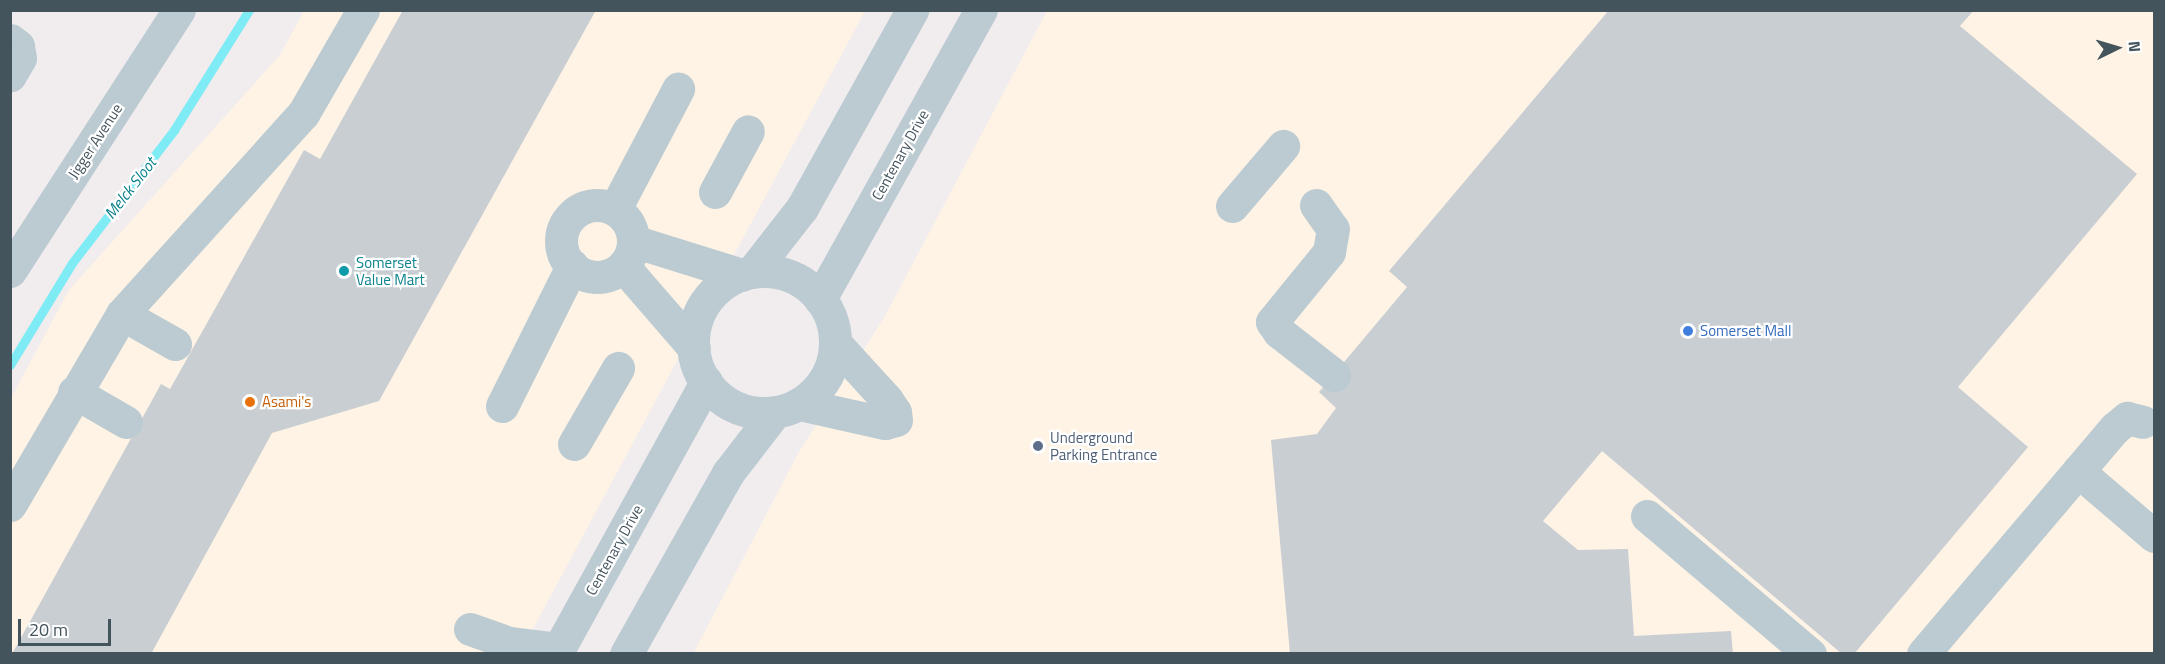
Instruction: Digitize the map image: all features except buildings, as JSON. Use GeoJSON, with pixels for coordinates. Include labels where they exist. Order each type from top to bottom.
{"type":"FeatureCollection","features":[{"type":"Feature","properties":{"kind":"street","name":"Jigger Avenue"},"geometry":{"type":"LineString","coordinates":[[10,271],[179,10]]}},
{"type":"Feature","properties":{"kind":"street"},"geometry":{"type":"LineString","coordinates":[[10,505],[74,392],[122,314],[303,114],[363,10]]}},
{"type":"Feature","properties":{"kind":"street"},"geometry":{"type":"LineString","coordinates":[[694,348],[695,327],[704,306],[717,290],[747,274],[802,208],[912,10]]}},
{"type":"Feature","properties":{"kind":"street","name":"Centenary Drive"},"geometry":{"type":"LineString","coordinates":[[820,299],[981,10]]}},
{"type":"Feature","properties":{"kind":"street"},"geometry":{"type":"LineString","coordinates":[[10,40],[20,50],[20,58],[10,75]]}},
{"type":"Feature","properties":{"kind":"street"},"geometry":{"type":"LineString","coordinates":[[615,209],[678,89]]}},
{"type":"Feature","properties":{"kind":"street"},"geometry":{"type":"LineString","coordinates":[[715,192],[748,131]]}},
{"type":"Feature","properties":{"kind":"street"},"geometry":{"type":"LineString","coordinates":[[1232,206],[1283,146]]}},
{"type":"Feature","properties":{"kind":"street"},"geometry":{"type":"LineString","coordinates":[[1316,205],[1333,229],[1329,252],[1272,322],[1279,332],[1334,375]]}},
{"type":"Feature","properties":{"kind":"street"},"geometry":{"type":"LineString","coordinates":[[626,654],[728,473],[787,408],[825,378],[835,343],[831,320],[820,299],[804,284],[784,274],[747,274],[628,253],[597,277],[572,266],[561,245],[566,222],[585,207],[615,209],[628,223],[628,253],[694,348],[706,382],[719,397],[736,407],[787,408],[885,423],[896,420],[887,400],[835,343]]}},
{"type":"Feature","properties":{"kind":"street"},"geometry":{"type":"LineString","coordinates":[[502,406],[572,266]]}},
{"type":"Feature","properties":{"kind":"street"},"geometry":{"type":"LineString","coordinates":[[122,314],[175,344]]}},
{"type":"Feature","properties":{"kind":"street"},"geometry":{"type":"LineString","coordinates":[[573,444],[618,368]]}},
{"type":"Feature","properties":{"kind":"street","name":"Centenary Drive"},"geometry":{"type":"LineString","coordinates":[[557,651],[678,439],[706,382]]}},
{"type":"Feature","properties":{"kind":"street"},"geometry":{"type":"LineString","coordinates":[[74,392],[126,422]]}},
{"type":"Feature","properties":{"kind":"street"},"geometry":{"type":"LineString","coordinates":[[1923,654],[2124,419],[2143,422]]}},
{"type":"Feature","properties":{"kind":"street"},"geometry":{"type":"LineString","coordinates":[[2078,471],[2154,536]]}},
{"type":"Feature","properties":{"kind":"street"},"geometry":{"type":"LineString","coordinates":[[1647,516],[1810,654]]}},
{"type":"Feature","properties":{"kind":"street"},"geometry":{"type":"LineString","coordinates":[[469,643],[509,643],[557,651]]}},
{"type":"Feature","properties":{"kind":"shaded area"},"geometry":{"type":"Polygon","coordinates":[[[304,11],[865,11],[520,653],[11,654],[11,398],[69,290],[280,55],[304,11]]]}},
{"type":"Feature","properties":{"kind":"shaded area","name":"Somerset Mall"},"geometry":{"type":"Polygon","coordinates":[[[1047,11],[2154,11],[2154,653],[693,654],[799,452],[885,316],[1047,11]]]}},
{"type":"Feature","properties":{"kind":"waterway","name":"Melck Sloot"},"geometry":{"type":"LineString","coordinates":[[10,365],[72,263],[174,130],[249,10]]}},
{"type":"Feature","properties":{"kind":"place","name":"Somerset Value Mart"},"geometry":{"type":"Point","coordinates":[344,271]}},
{"type":"Feature","properties":{"kind":"place","name":"Somerset Mall"},"geometry":{"type":"Point","coordinates":[1688,331]}},
{"type":"Feature","properties":{"kind":"place","name":"Asami's"},"geometry":{"type":"Point","coordinates":[250,402]}},
{"type":"Feature","properties":{"kind":"place","name":"Underground Parking Entrance"},"geometry":{"type":"Point","coordinates":[1038,446]}}]}
